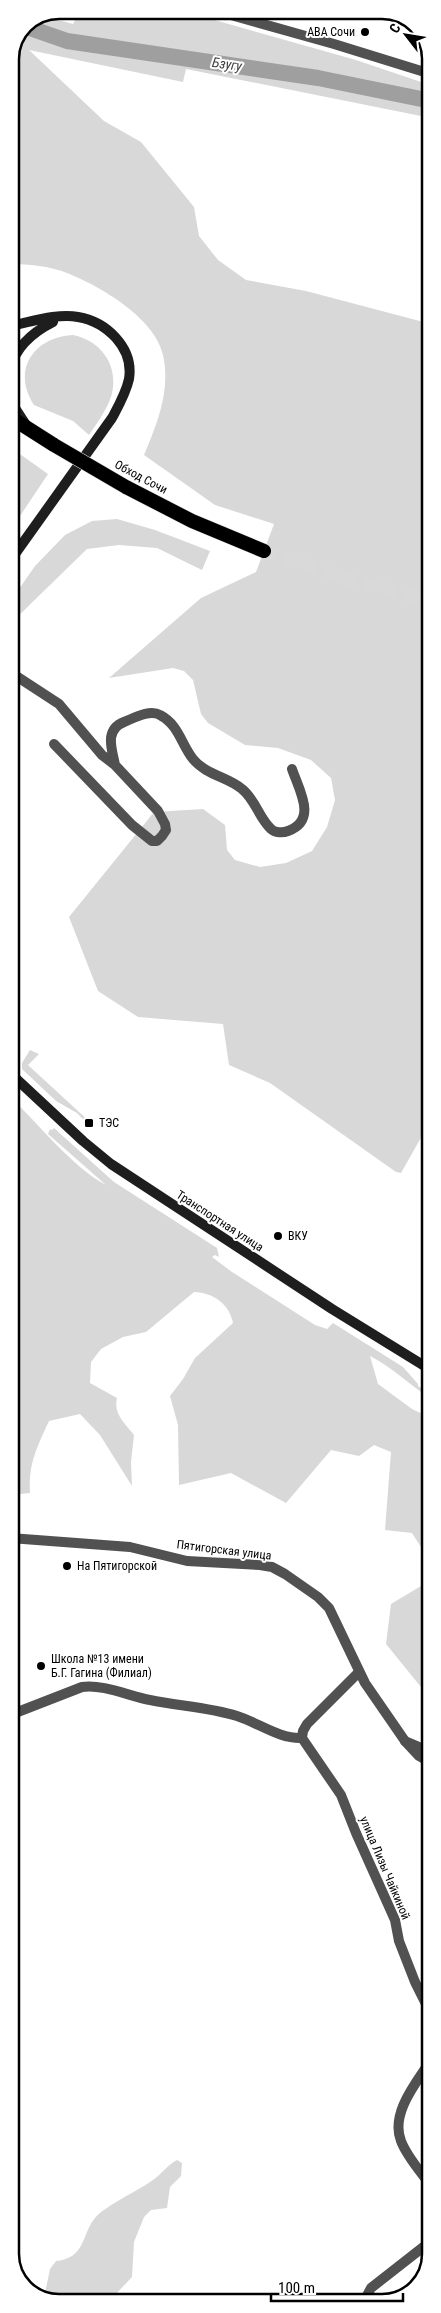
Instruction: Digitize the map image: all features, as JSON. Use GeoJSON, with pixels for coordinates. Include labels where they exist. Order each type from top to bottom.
{"type":"FeatureCollection","features":[{"type":"Feature","properties":{"kind":"highway","name":"Обход Сочи"},"geometry":{"type":"LineString","coordinates":[[19,422],[126,487],[192,521],[264,551]]}},
{"type":"Feature","properties":{"kind":"main road"},"geometry":{"type":"LineString","coordinates":[[19,349],[38,330],[62,317]]}},
{"type":"Feature","properties":{"kind":"main road"},"geometry":{"type":"LineString","coordinates":[[19,324],[62,317],[78,317],[98,323],[117,338],[127,355],[129,377],[125,394],[112,418],[19,548]]}},
{"type":"Feature","properties":{"kind":"main road"},"geometry":{"type":"LineString","coordinates":[[19,414],[28,428]]}},
{"type":"Feature","properties":{"kind":"main road","name":"Транспортная улица"},"geometry":{"type":"LineString","coordinates":[[19,1081],[83,1141],[111,1164],[422,1364]]}},
{"type":"Feature","properties":{"kind":"street"},"geometry":{"type":"LineString","coordinates":[[245,19],[422,72]]}},
{"type":"Feature","properties":{"kind":"street"},"geometry":{"type":"LineString","coordinates":[[19,678],[59,704],[102,755],[116,765],[163,818],[166,830],[157,841],[148,839],[132,825],[54,744]]}},
{"type":"Feature","properties":{"kind":"street"},"geometry":{"type":"LineString","coordinates":[[116,765],[111,744],[111,734],[114,728],[121,723],[150,712],[159,714],[175,726],[198,764],[244,790],[269,828],[276,832],[289,831],[301,824],[305,816],[292,769]]}},
{"type":"Feature","properties":{"kind":"street","name":"Пятигорская улица"},"geometry":{"type":"LineString","coordinates":[[19,1539],[98,1543],[130,1547],[187,1561],[208,1564],[244,1563],[272,1567],[305,1586],[329,1608],[359,1672],[405,1741],[422,1758]]}},
{"type":"Feature","properties":{"kind":"street"},"geometry":{"type":"LineString","coordinates":[[19,1712],[92,1686],[134,1697],[223,1712],[245,1718],[283,1736],[302,1738],[307,1724],[359,1672]]}},
{"type":"Feature","properties":{"kind":"street","name":"улица Лизы Чайкиной"},"geometry":{"type":"LineString","coordinates":[[302,1738],[341,1795],[395,1920],[400,1941],[422,1996]]}},
{"type":"Feature","properties":{"kind":"street"},"geometry":{"type":"LineString","coordinates":[[405,1741],[422,1748]]}},
{"type":"Feature","properties":{"kind":"street"},"geometry":{"type":"LineString","coordinates":[[422,2072],[408,2096],[399,2122],[399,2131],[405,2148],[422,2173]]}},
{"type":"Feature","properties":{"kind":"street"},"geometry":{"type":"LineString","coordinates":[[368,2294],[371,2288],[422,2248]]}},
{"type":"Feature","properties":{"kind":"shaded area"},"geometry":{"type":"Polygon","coordinates":[[[56,19],[73,24],[76,19],[211,19],[356,60],[421,82],[422,116],[186,69],[183,82],[29,50],[104,121],[141,142],[194,207],[199,236],[218,260],[246,280],[306,291],[422,322],[422,1136],[401,1173],[396,1172],[270,1083],[229,1065],[223,1024],[138,1017],[98,991],[69,917],[154,812],[203,809],[225,825],[227,850],[235,860],[260,867],[286,863],[312,851],[327,827],[335,800],[331,778],[311,760],[278,748],[245,745],[208,723],[201,714],[193,680],[184,671],[173,668],[109,678],[201,598],[256,572],[274,524],[215,505],[144,455],[154,431],[164,394],[165,368],[158,341],[138,316],[110,295],[67,273],[39,266],[19,264],[20,51],[26,37],[44,22],[56,19]]]}},
{"type":"Feature","properties":{"kind":"shaded area"},"geometry":{"type":"Polygon","coordinates":[[[73,335],[83,338],[100,349],[111,366],[113,376],[113,386],[109,402],[89,435],[73,421],[34,405],[27,392],[25,380],[26,368],[30,358],[37,349],[59,337],[73,335]]]}},
{"type":"Feature","properties":{"kind":"shaded area"},"geometry":{"type":"Polygon","coordinates":[[[19,453],[48,474],[19,518],[19,453]]]}},
{"type":"Feature","properties":{"kind":"shaded area"},"geometry":{"type":"Polygon","coordinates":[[[117,519],[155,530],[210,551],[202,570],[157,548],[119,545],[87,549],[19,615],[19,589],[35,566],[65,535],[92,521],[117,519]]]}},
{"type":"Feature","properties":{"kind":"shaded area"},"geometry":{"type":"Polygon","coordinates":[[[30,1050],[39,1054],[28,1065],[91,1123],[89,1125],[77,1113],[56,1101],[22,1069],[22,1063],[30,1050]]]}},
{"type":"Feature","properties":{"kind":"shaded area"},"geometry":{"type":"Polygon","coordinates":[[[19,1106],[68,1156],[93,1177],[106,1185],[48,1134],[50,1129],[54,1128],[114,1182],[217,1248],[219,1257],[215,1255],[212,1257],[232,1272],[315,1325],[327,1329],[333,1323],[403,1367],[422,1388],[422,1392],[386,1365],[370,1356],[378,1384],[412,1409],[422,1414],[422,1549],[412,1533],[385,1530],[391,1452],[374,1445],[359,1456],[331,1450],[286,1503],[231,1473],[179,1485],[178,1425],[170,1396],[183,1379],[195,1358],[233,1323],[228,1310],[219,1300],[208,1294],[194,1292],[146,1332],[123,1337],[101,1349],[91,1362],[90,1383],[117,1398],[118,1414],[134,1435],[131,1462],[132,1486],[100,1435],[80,1414],[49,1421],[32,1464],[30,1493],[19,1494],[19,1106]]]}},
{"type":"Feature","properties":{"kind":"shaded area"},"geometry":{"type":"Polygon","coordinates":[[[422,1585],[422,1688],[386,1644],[391,1604],[422,1585]]]}},
{"type":"Feature","properties":{"kind":"shaded area"},"geometry":{"type":"Polygon","coordinates":[[[177,2160],[182,2163],[181,2176],[170,2187],[167,2208],[151,2210],[144,2217],[134,2242],[132,2277],[116,2294],[56,2294],[45,2292],[50,2269],[56,2261],[66,2259],[78,2251],[95,2218],[107,2208],[153,2180],[177,2160]]]}},
{"type":"Feature","properties":{"kind":"waterway","name":"Бзугу"},"geometry":{"type":"LineString","coordinates":[[33,29],[67,41],[318,78],[422,99]]}},
{"type":"Feature","properties":{"kind":"tunnel"},"geometry":{"type":"LineString","coordinates":[[264,551],[350,580],[422,598]]}},
{"type":"Feature","properties":{"kind":"place","name":"АВА Сочи"},"geometry":{"type":"Point","coordinates":[365,32]}},
{"type":"Feature","properties":{"kind":"place","name":"ТЭС"},"geometry":{"type":"Point","coordinates":[89,1123]}},
{"type":"Feature","properties":{"kind":"place","name":"ВКУ"},"geometry":{"type":"Point","coordinates":[278,1236]}},
{"type":"Feature","properties":{"kind":"place","name":"На Пятигорской"},"geometry":{"type":"Point","coordinates":[67,1566]}},
{"type":"Feature","properties":{"kind":"place","name":"Школа №13 имени Б.Г. Гагина (Филиал)"},"geometry":{"type":"Point","coordinates":[41,1666]}}]}
